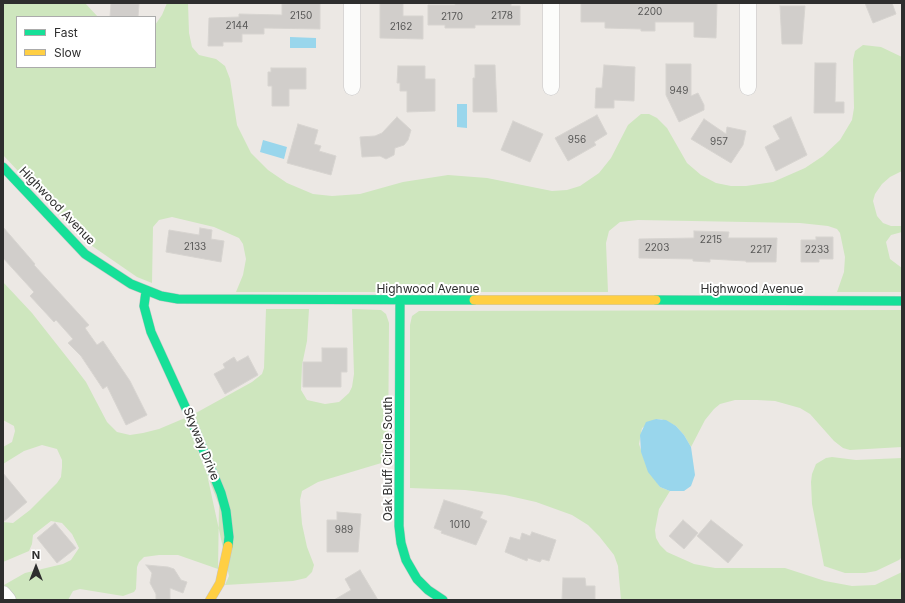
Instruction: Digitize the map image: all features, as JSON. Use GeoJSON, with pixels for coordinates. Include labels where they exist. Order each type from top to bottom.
{"type":"FeatureCollection","features":[{"type":"Feature","properties":{"kind":"street"},"geometry":{"type":"LineString","coordinates":[[352,3],[352,87]]}},
{"type":"Feature","properties":{"kind":"street"},"geometry":{"type":"LineString","coordinates":[[551,3],[551,87]]}},
{"type":"Feature","properties":{"kind":"street"},"geometry":{"type":"LineString","coordinates":[[748,3],[748,87]]}},
{"type":"Feature","properties":{"kind":"street","name":"Highwood Avenue"},"geometry":{"type":"LineString","coordinates":[[3,167],[85,254],[117,276],[146,291],[169,298],[199,300],[902,302]]}},
{"type":"Feature","properties":{"kind":"street","name":"Skyway Drive"},"geometry":{"type":"LineString","coordinates":[[146,291],[144,306],[152,332],[189,415],[221,493],[226,511],[229,537],[226,563],[218,588],[210,600]]}},
{"type":"Feature","properties":{"kind":"street","name":"Oak Bluff Circle South"},"geometry":{"type":"LineString","coordinates":[[400,301],[401,543],[406,560],[417,579],[428,590],[443,600]]}},
{"type":"Feature","properties":{"kind":"street"},"geometry":{"type":"LineString","coordinates":[[3,594],[8,600]]}},
{"type":"Feature","properties":{"kind":"green space"},"geometry":{"type":"Polygon","coordinates":[[[3,3],[85,3],[97,16],[16,16],[16,68],[156,68],[156,24],[162,15],[167,3],[188,3],[189,33],[192,47],[199,55],[216,59],[225,66],[230,79],[237,125],[251,153],[268,170],[287,183],[313,194],[332,196],[360,194],[403,182],[448,175],[487,178],[552,191],[567,190],[580,186],[599,173],[611,158],[628,125],[641,114],[649,114],[657,118],[667,128],[687,163],[701,175],[716,183],[731,186],[746,186],[773,182],[805,168],[823,156],[840,140],[852,120],[854,108],[853,60],[855,51],[863,45],[881,47],[902,57],[902,171],[890,177],[882,184],[875,194],[873,201],[877,216],[883,223],[891,226],[902,226],[902,232],[891,235],[886,242],[890,259],[902,268],[902,292],[837,292],[844,272],[845,257],[840,233],[837,229],[828,226],[800,223],[638,220],[620,222],[609,231],[606,243],[608,292],[236,292],[243,275],[246,259],[243,244],[239,238],[214,227],[172,217],[159,220],[153,227],[152,283],[137,277],[82,239],[3,155],[3,3]]]}},
{"type":"Feature","properties":{"kind":"green space"},"geometry":{"type":"Polygon","coordinates":[[[3,282],[32,313],[86,382],[107,422],[117,432],[130,435],[143,433],[159,429],[185,418],[219,505],[218,569],[178,555],[144,557],[139,562],[137,567],[136,589],[134,592],[123,596],[80,589],[73,591],[68,600],[16,600],[4,585],[25,573],[63,564],[71,560],[79,548],[72,534],[62,523],[51,521],[33,535],[32,544],[29,551],[3,562],[3,522],[13,523],[30,510],[57,483],[61,477],[62,460],[57,449],[42,445],[24,451],[3,464],[3,447],[12,442],[15,431],[14,426],[3,420],[3,282]]]}},
{"type":"Feature","properties":{"kind":"green space"},"geometry":{"type":"Polygon","coordinates":[[[266,309],[309,309],[307,341],[302,365],[301,390],[307,400],[325,404],[339,402],[349,393],[352,387],[354,374],[352,309],[381,310],[386,314],[389,323],[388,461],[318,482],[302,491],[300,500],[302,524],[307,547],[314,565],[312,572],[306,578],[293,581],[225,585],[229,576],[194,414],[252,382],[262,374],[264,368],[266,309]]]}},
{"type":"Feature","properties":{"kind":"green space"},"geometry":{"type":"Polygon","coordinates":[[[902,310],[902,447],[850,450],[843,448],[834,441],[810,414],[800,408],[775,401],[757,400],[735,400],[720,404],[705,420],[691,447],[684,435],[676,426],[661,419],[656,419],[642,428],[639,444],[645,462],[660,487],[670,491],[659,509],[655,530],[656,538],[667,552],[694,564],[715,568],[785,568],[825,581],[852,586],[875,585],[902,572],[902,600],[621,600],[618,566],[614,555],[588,525],[572,515],[536,502],[505,495],[465,490],[410,488],[410,325],[412,316],[419,311],[902,310]]]}},
{"type":"Feature","properties":{"kind":"green space"},"geometry":{"type":"Polygon","coordinates":[[[832,457],[856,460],[902,458],[902,557],[899,560],[876,571],[865,573],[845,573],[824,566],[812,504],[811,482],[816,464],[826,458],[832,457]]]}},
{"type":"Feature","properties":{"kind":"water"},"geometry":{"type":"Polygon","coordinates":[[[290,37],[316,38],[316,48],[290,48],[290,37]]]}},
{"type":"Feature","properties":{"kind":"water"},"geometry":{"type":"Polygon","coordinates":[[[457,104],[467,104],[467,128],[457,127],[457,104]]]}},
{"type":"Feature","properties":{"kind":"water"},"geometry":{"type":"Polygon","coordinates":[[[263,140],[287,147],[284,159],[260,152],[263,140]]]}},
{"type":"Feature","properties":{"kind":"water"},"geometry":{"type":"Polygon","coordinates":[[[656,419],[666,420],[676,426],[684,435],[691,447],[695,475],[691,486],[684,491],[670,491],[660,487],[648,472],[641,452],[640,435],[646,422],[656,419]]]}},
{"type":"Feature","properties":{"kind":"building"},"geometry":{"type":"Polygon","coordinates":[[[111,3],[139,4],[138,16],[110,16],[111,3]]]}},
{"type":"Feature","properties":{"kind":"building"},"geometry":{"type":"Polygon","coordinates":[[[320,3],[320,29],[264,28],[264,34],[242,34],[242,42],[223,42],[223,46],[208,46],[209,18],[239,17],[239,14],[282,15],[282,4],[320,3]]]}},
{"type":"Feature","properties":{"kind":"building"},"geometry":{"type":"Polygon","coordinates":[[[380,3],[403,3],[403,16],[423,16],[423,39],[380,38],[380,3]]]}},
{"type":"Feature","properties":{"kind":"building"},"geometry":{"type":"Polygon","coordinates":[[[455,3],[511,3],[511,6],[520,6],[520,25],[475,25],[475,28],[445,28],[445,25],[428,25],[428,5],[455,5],[455,3]]]}},
{"type":"Feature","properties":{"kind":"building"},"geometry":{"type":"Polygon","coordinates":[[[581,3],[717,3],[716,38],[694,37],[694,22],[655,22],[655,31],[641,31],[641,29],[605,28],[605,22],[581,22],[581,3]]]}},
{"type":"Feature","properties":{"kind":"building"},"geometry":{"type":"Polygon","coordinates":[[[865,3],[892,3],[896,14],[873,23],[865,3]]]}},
{"type":"Feature","properties":{"kind":"building"},"geometry":{"type":"Polygon","coordinates":[[[780,6],[805,6],[802,44],[782,44],[780,6]]]}},
{"type":"Feature","properties":{"kind":"building"},"geometry":{"type":"Polygon","coordinates":[[[815,63],[836,63],[835,102],[844,102],[844,113],[814,113],[815,63]]]}},
{"type":"Feature","properties":{"kind":"building"},"geometry":{"type":"Polygon","coordinates":[[[666,64],[691,64],[691,96],[698,93],[704,105],[704,110],[679,122],[666,95],[666,64]]]}},
{"type":"Feature","properties":{"kind":"building"},"geometry":{"type":"Polygon","coordinates":[[[475,65],[495,65],[497,112],[473,112],[473,78],[475,78],[475,65]]]}},
{"type":"Feature","properties":{"kind":"building"},"geometry":{"type":"Polygon","coordinates":[[[604,65],[635,67],[634,101],[614,100],[614,108],[595,108],[596,88],[602,88],[604,65]]]}},
{"type":"Feature","properties":{"kind":"building"},"geometry":{"type":"Polygon","coordinates":[[[398,66],[425,66],[425,79],[435,79],[435,111],[407,112],[407,91],[400,91],[400,83],[397,83],[398,66]]]}},
{"type":"Feature","properties":{"kind":"building"},"geometry":{"type":"Polygon","coordinates":[[[271,68],[306,68],[306,89],[289,89],[289,106],[272,106],[272,86],[268,86],[268,72],[271,72],[271,68]]]}},
{"type":"Feature","properties":{"kind":"building"},"geometry":{"type":"Polygon","coordinates":[[[597,115],[607,134],[594,142],[596,145],[568,161],[555,138],[597,115]]]}},
{"type":"Feature","properties":{"kind":"building"},"geometry":{"type":"Polygon","coordinates":[[[397,117],[411,130],[408,140],[404,145],[395,148],[394,155],[386,159],[380,156],[362,157],[360,137],[375,136],[382,133],[397,117]]]}},
{"type":"Feature","properties":{"kind":"building"},"geometry":{"type":"Polygon","coordinates":[[[791,117],[807,155],[776,171],[765,147],[780,139],[773,126],[791,117]]]}},
{"type":"Feature","properties":{"kind":"building"},"geometry":{"type":"Polygon","coordinates":[[[704,119],[726,134],[727,127],[746,131],[743,145],[731,163],[691,139],[704,119]]]}},
{"type":"Feature","properties":{"kind":"building"},"geometry":{"type":"Polygon","coordinates":[[[513,121],[543,134],[530,162],[501,150],[513,121]]]}},
{"type":"Feature","properties":{"kind":"building"},"geometry":{"type":"Polygon","coordinates":[[[298,124],[318,130],[314,144],[321,146],[319,151],[336,156],[331,175],[287,163],[298,124]]]}},
{"type":"Feature","properties":{"kind":"building"},"geometry":{"type":"Polygon","coordinates":[[[3,227],[35,264],[34,265],[89,325],[85,328],[97,345],[103,341],[130,381],[147,415],[126,425],[107,386],[103,389],[81,356],[68,343],[73,339],[56,320],[54,322],[30,296],[34,292],[3,258],[3,227]]]}},
{"type":"Feature","properties":{"kind":"building"},"geometry":{"type":"Polygon","coordinates":[[[200,228],[212,230],[211,239],[224,241],[221,262],[166,252],[169,230],[199,235],[200,228]]]}},
{"type":"Feature","properties":{"kind":"building"},"geometry":{"type":"Polygon","coordinates":[[[694,231],[729,232],[728,238],[777,238],[776,262],[746,262],[710,259],[710,262],[693,261],[693,259],[639,258],[639,239],[694,238],[694,231]]]}},
{"type":"Feature","properties":{"kind":"building"},"geometry":{"type":"Polygon","coordinates":[[[816,237],[833,237],[833,259],[819,259],[819,262],[801,262],[801,240],[816,240],[816,237]]]}},
{"type":"Feature","properties":{"kind":"building"},"geometry":{"type":"Polygon","coordinates":[[[322,348],[347,348],[347,372],[341,372],[341,387],[303,387],[303,362],[322,362],[322,348]]]}},
{"type":"Feature","properties":{"kind":"building"},"geometry":{"type":"Polygon","coordinates":[[[248,356],[258,375],[225,394],[214,374],[225,368],[223,364],[234,357],[237,362],[248,356]]]}},
{"type":"Feature","properties":{"kind":"building"},"geometry":{"type":"Polygon","coordinates":[[[3,473],[27,502],[3,522],[3,473]]]}},
{"type":"Feature","properties":{"kind":"building"},"geometry":{"type":"Polygon","coordinates":[[[444,500],[483,512],[480,518],[487,521],[476,545],[441,533],[442,531],[434,528],[444,500]]]}},
{"type":"Feature","properties":{"kind":"building"},"geometry":{"type":"Polygon","coordinates":[[[337,512],[361,514],[358,552],[327,552],[327,520],[337,520],[337,512]]]}},
{"type":"Feature","properties":{"kind":"building"},"geometry":{"type":"Polygon","coordinates":[[[683,520],[698,533],[684,549],[669,536],[683,520]]]}},
{"type":"Feature","properties":{"kind":"building"},"geometry":{"type":"Polygon","coordinates":[[[711,520],[743,545],[728,563],[697,536],[711,520]]]}},
{"type":"Feature","properties":{"kind":"building"},"geometry":{"type":"Polygon","coordinates":[[[55,523],[76,548],[57,563],[37,538],[55,523]]]}},
{"type":"Feature","properties":{"kind":"building"},"geometry":{"type":"Polygon","coordinates":[[[532,532],[556,540],[549,561],[542,559],[540,562],[528,558],[527,561],[505,552],[510,537],[520,540],[522,533],[530,536],[532,532]]]}},
{"type":"Feature","properties":{"kind":"building"},"geometry":{"type":"Polygon","coordinates":[[[146,565],[174,569],[181,580],[187,582],[183,593],[170,588],[170,600],[156,600],[156,594],[150,583],[152,573],[146,565]]]}},
{"type":"Feature","properties":{"kind":"building"},"geometry":{"type":"Polygon","coordinates":[[[360,570],[378,600],[334,600],[351,590],[345,579],[360,570]]]}},
{"type":"Feature","properties":{"kind":"building"},"geometry":{"type":"Polygon","coordinates":[[[563,578],[585,578],[586,586],[595,586],[595,600],[562,599],[563,578]]]}},
{"type":"Feature","properties":{"kind":"traffic: fast"},"geometry":{"type":"LineString","coordinates":[[3,167],[85,254],[131,284],[161,296],[178,299],[474,300]]}},
{"type":"Feature","properties":{"kind":"traffic: fast"},"geometry":{"type":"LineString","coordinates":[[146,291],[144,306],[151,332],[189,415],[221,493],[226,511],[229,537],[228,546]]}},
{"type":"Feature","properties":{"kind":"traffic: fast"},"geometry":{"type":"LineString","coordinates":[[656,300],[902,301]]}},
{"type":"Feature","properties":{"kind":"traffic: fast"},"geometry":{"type":"LineString","coordinates":[[400,301],[399,526],[401,543],[406,560],[417,579],[428,590],[443,600]]}},
{"type":"Feature","properties":{"kind":"traffic: slow"},"geometry":{"type":"LineString","coordinates":[[474,300],[656,300]]}},
{"type":"Feature","properties":{"kind":"traffic: slow"},"geometry":{"type":"LineString","coordinates":[[210,600],[220,583],[228,546]]}}]}
